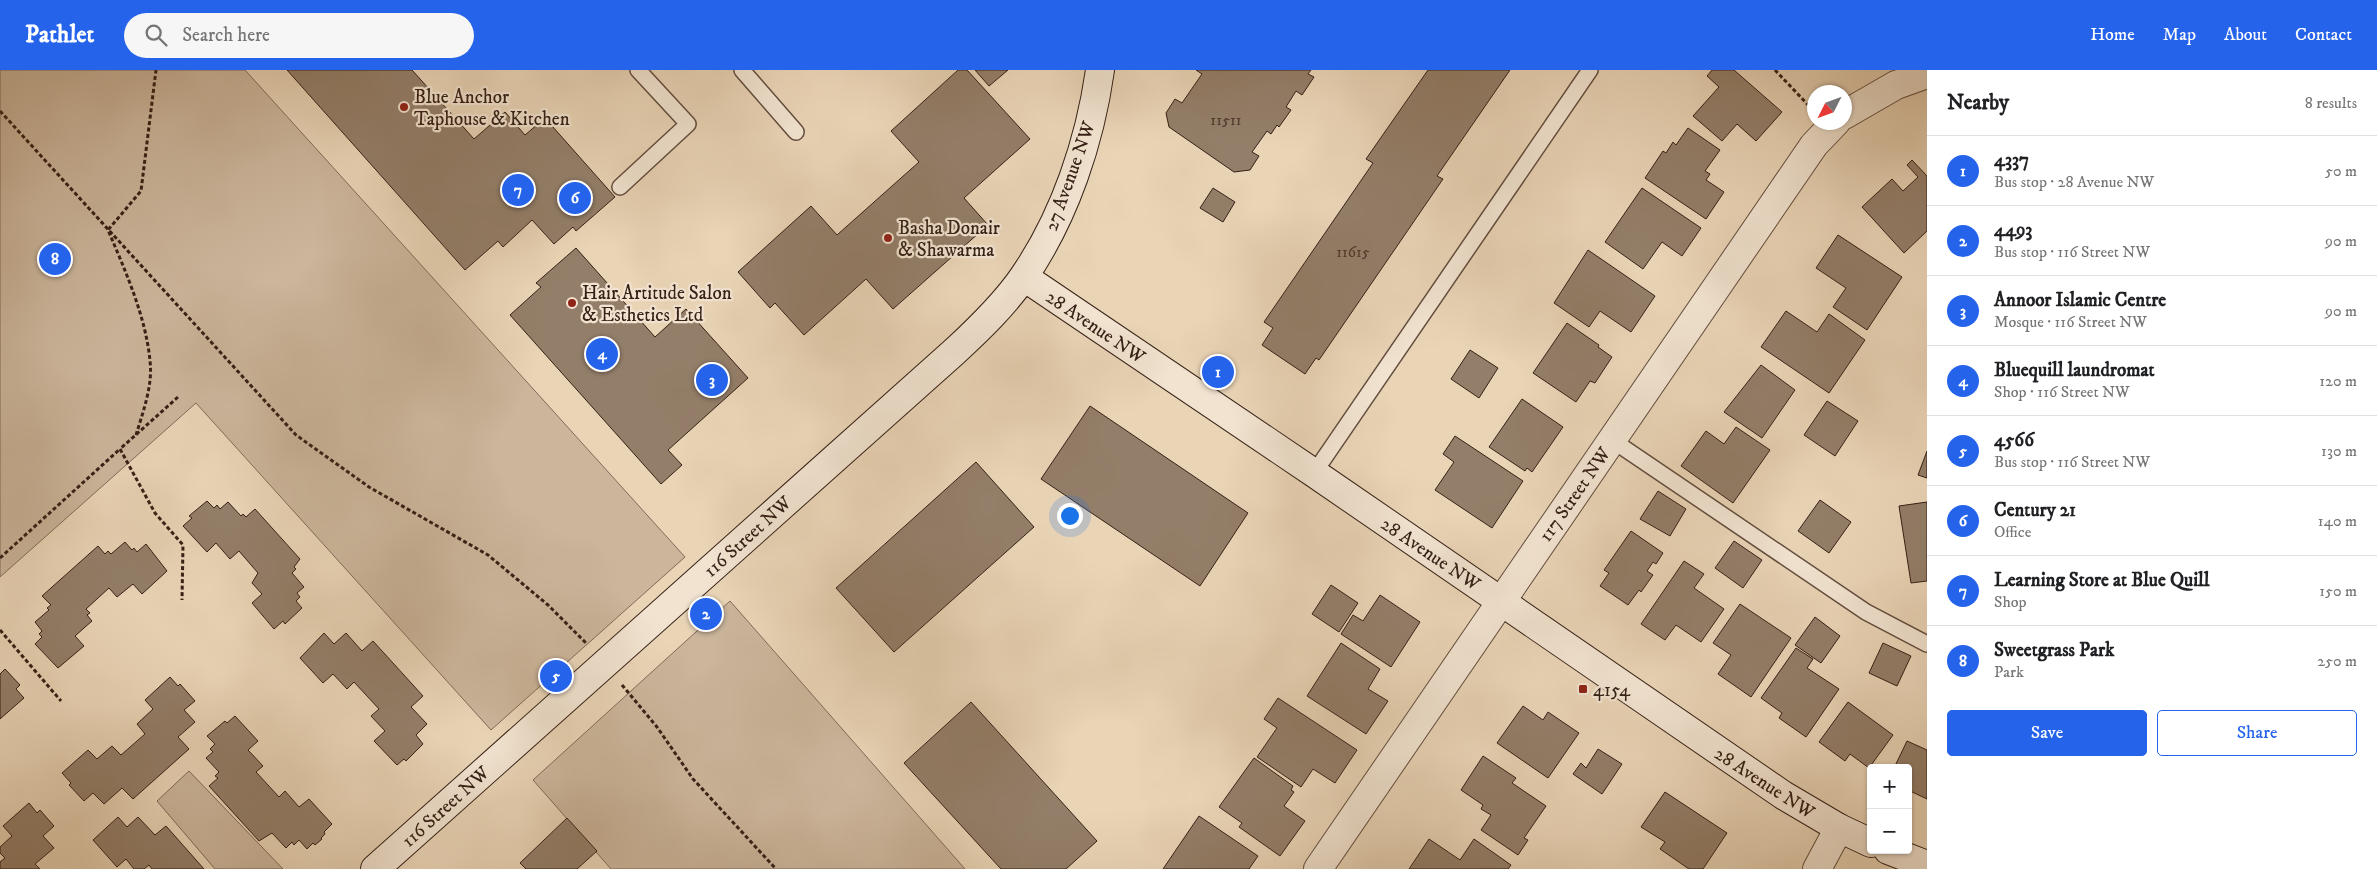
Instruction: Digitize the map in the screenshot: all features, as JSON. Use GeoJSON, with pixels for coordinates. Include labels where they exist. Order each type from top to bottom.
{"type":"FeatureCollection","features":[{"type":"Feature","properties":{"kind":"street","name":"27 Avenue NW"},"geometry":{"type":"LineString","coordinates":[[1024,277],[1057,217],[1078,164],[1091,124],[1100,70]]}},
{"type":"Feature","properties":{"kind":"street"},"geometry":{"type":"LineString","coordinates":[[1852,110],[1879,93],[1924,75]]}},
{"type":"Feature","properties":{"kind":"street","name":"117 Street NW"},"geometry":{"type":"LineString","coordinates":[[1318,869],[1814,145],[1828,130]]}},
{"type":"Feature","properties":{"kind":"street","name":"28 Avenue NW"},"geometry":{"type":"LineString","coordinates":[[1024,277],[1314,473],[1783,796],[1839,828],[1867,841]]}},
{"type":"Feature","properties":{"kind":"street","name":"116 Street NW"},"geometry":{"type":"LineString","coordinates":[[375,869],[611,656],[954,352],[996,311],[1024,277]]}},
{"type":"Feature","properties":{"kind":"street"},"geometry":{"type":"LineString","coordinates":[[1817,869],[1839,828]]}},
{"type":"Feature","properties":{"kind":"street"},"geometry":{"type":"LineString","coordinates":[[1898,854],[1927,866]]}},
{"type":"Feature","properties":{"kind":"lane"},"geometry":{"type":"LineString","coordinates":[[620,187],[688,124],[638,70]]}},
{"type":"Feature","properties":{"kind":"lane"},"geometry":{"type":"LineString","coordinates":[[742,70],[796,132]]}},
{"type":"Feature","properties":{"kind":"lane"},"geometry":{"type":"LineString","coordinates":[[1314,473],[1590,70]]}},
{"type":"Feature","properties":{"kind":"lane"},"geometry":{"type":"LineString","coordinates":[[1612,440],[1866,612],[1927,644]]}},
{"type":"Feature","properties":{"kind":"path"},"geometry":{"type":"LineString","coordinates":[[108,230],[141,191],[156,70]]}},
{"type":"Feature","properties":{"kind":"path"},"geometry":{"type":"LineString","coordinates":[[1775,70],[1807,104]]}},
{"type":"Feature","properties":{"kind":"path"},"geometry":{"type":"LineString","coordinates":[[0,110],[296,436],[369,487],[488,555],[548,605],[586,642]]}},
{"type":"Feature","properties":{"kind":"path"},"geometry":{"type":"LineString","coordinates":[[108,230],[135,295],[151,361],[146,403],[136,435]]}},
{"type":"Feature","properties":{"kind":"path"},"geometry":{"type":"LineString","coordinates":[[0,558],[178,397]]}},
{"type":"Feature","properties":{"kind":"path"},"geometry":{"type":"LineString","coordinates":[[120,450],[155,513],[183,545],[182,600]]}},
{"type":"Feature","properties":{"kind":"path"},"geometry":{"type":"LineString","coordinates":[[0,630],[60,701]]}},
{"type":"Feature","properties":{"kind":"path"},"geometry":{"type":"LineString","coordinates":[[624,687],[658,727],[694,779],[776,869]]}},
{"type":"Feature","properties":{"kind":"shaded area"},"geometry":{"type":"Polygon","coordinates":[[[0,70],[245,70],[685,557],[491,730],[196,403],[0,577],[0,70]]]}},
{"type":"Feature","properties":{"kind":"shaded area"},"geometry":{"type":"Polygon","coordinates":[[[730,601],[965,869],[611,869],[533,780],[730,601]]]}},
{"type":"Feature","properties":{"kind":"shaded area"},"geometry":{"type":"Polygon","coordinates":[[[189,771],[283,869],[215,869],[157,801],[189,771]]]}},
{"type":"Feature","properties":{"kind":"building"},"geometry":{"type":"Polygon","coordinates":[[[287,70],[412,70],[474,139],[505,112],[525,135],[545,118],[615,197],[576,231],[573,227],[554,244],[532,220],[503,247],[498,241],[465,270],[287,70]]]}},
{"type":"Feature","properties":{"kind":"building"},"geometry":{"type":"Polygon","coordinates":[[[958,70],[967,70],[1030,139],[964,198],[988,225],[893,309],[866,279],[804,335],[775,303],[770,308],[738,272],[811,206],[837,235],[919,162],[891,131],[958,70]]]}},
{"type":"Feature","properties":{"kind":"building"},"geometry":{"type":"Polygon","coordinates":[[[975,70],[1008,70],[989,86],[975,70]]]}},
{"type":"Feature","properties":{"kind":"building"},"geometry":{"type":"Polygon","coordinates":[[[1196,70],[1311,70],[1308,74],[1314,77],[1302,95],[1296,91],[1286,107],[1291,110],[1279,127],[1277,125],[1271,134],[1267,131],[1252,152],[1259,156],[1250,170],[1234,172],[1169,127],[1166,113],[1175,99],[1182,103],[1202,74],[1196,70]]]}},
{"type":"Feature","properties":{"kind":"building"},"geometry":{"type":"Polygon","coordinates":[[[1428,70],[1510,70],[1437,176],[1443,179],[1319,360],[1316,358],[1305,374],[1262,345],[1273,328],[1264,322],[1373,163],[1366,159],[1428,70]]]}},
{"type":"Feature","properties":{"kind":"building"},"geometry":{"type":"Polygon","coordinates":[[[1712,70],[1734,70],[1782,112],[1756,141],[1737,124],[1722,141],[1693,116],[1719,87],[1707,76],[1712,70]]]}},
{"type":"Feature","properties":{"kind":"building"},"geometry":{"type":"Polygon","coordinates":[[[1688,128],[1720,150],[1705,171],[1710,174],[1706,180],[1724,192],[1706,219],[1645,178],[1663,151],[1666,153],[1673,142],[1676,145],[1688,128]]]}},
{"type":"Feature","properties":{"kind":"building"},"geometry":{"type":"Polygon","coordinates":[[[1912,160],[1927,176],[1927,231],[1904,253],[1862,207],[1892,179],[1903,191],[1918,177],[1907,165],[1912,160]]]}},
{"type":"Feature","properties":{"kind":"building"},"geometry":{"type":"Polygon","coordinates":[[[1213,188],[1235,202],[1223,222],[1200,208],[1213,188]]]}},
{"type":"Feature","properties":{"kind":"building"},"geometry":{"type":"Polygon","coordinates":[[[1642,188],[1701,228],[1682,256],[1662,242],[1643,269],[1605,242],[1642,188]]]}},
{"type":"Feature","properties":{"kind":"building"},"geometry":{"type":"Polygon","coordinates":[[[1838,235],[1902,277],[1867,330],[1833,307],[1846,288],[1816,268],[1838,235]]]}},
{"type":"Feature","properties":{"kind":"building"},"geometry":{"type":"Polygon","coordinates":[[[576,248],[655,337],[686,309],[748,378],[668,450],[682,465],[661,484],[510,315],[541,287],[536,283],[576,248]]]}},
{"type":"Feature","properties":{"kind":"building"},"geometry":{"type":"Polygon","coordinates":[[[1588,250],[1655,296],[1631,332],[1600,311],[1589,327],[1554,303],[1588,250]]]}},
{"type":"Feature","properties":{"kind":"building"},"geometry":{"type":"Polygon","coordinates":[[[1786,311],[1817,332],[1829,314],[1865,340],[1829,393],[1761,347],[1786,311]]]}},
{"type":"Feature","properties":{"kind":"building"},"geometry":{"type":"Polygon","coordinates":[[[1567,323],[1599,345],[1598,347],[1612,357],[1595,383],[1590,381],[1576,402],[1533,373],[1567,323]]]}},
{"type":"Feature","properties":{"kind":"building"},"geometry":{"type":"Polygon","coordinates":[[[1470,350],[1498,368],[1479,398],[1451,379],[1470,350]]]}},
{"type":"Feature","properties":{"kind":"building"},"geometry":{"type":"Polygon","coordinates":[[[1761,365],[1795,390],[1762,438],[1724,412],[1761,365]]]}},
{"type":"Feature","properties":{"kind":"building"},"geometry":{"type":"Polygon","coordinates":[[[1522,399],[1563,427],[1532,472],[1527,468],[1525,471],[1489,447],[1522,399]]]}},
{"type":"Feature","properties":{"kind":"building"},"geometry":{"type":"Polygon","coordinates":[[[1827,401],[1858,421],[1835,456],[1804,435],[1827,401]]]}},
{"type":"Feature","properties":{"kind":"building"},"geometry":{"type":"Polygon","coordinates":[[[1090,406],[1248,513],[1200,586],[1041,479],[1090,406]]]}},
{"type":"Feature","properties":{"kind":"building"},"geometry":{"type":"Polygon","coordinates":[[[1736,427],[1770,450],[1733,503],[1681,466],[1706,431],[1724,444],[1736,427]]]}},
{"type":"Feature","properties":{"kind":"building"},"geometry":{"type":"Polygon","coordinates":[[[1455,436],[1523,481],[1492,528],[1435,490],[1454,462],[1443,454],[1455,436]]]}},
{"type":"Feature","properties":{"kind":"building"},"geometry":{"type":"Polygon","coordinates":[[[1927,451],[1927,478],[1918,475],[1927,451]]]}},
{"type":"Feature","properties":{"kind":"building"},"geometry":{"type":"Polygon","coordinates":[[[976,462],[1034,527],[894,652],[836,588],[976,462]]]}},
{"type":"Feature","properties":{"kind":"building"},"geometry":{"type":"Polygon","coordinates":[[[1658,491],[1686,509],[1670,536],[1640,519],[1658,491]]]}},
{"type":"Feature","properties":{"kind":"building"},"geometry":{"type":"Polygon","coordinates":[[[1820,500],[1851,522],[1829,553],[1798,531],[1820,500]]]}},
{"type":"Feature","properties":{"kind":"building"},"geometry":{"type":"Polygon","coordinates":[[[207,501],[214,508],[217,505],[220,509],[228,502],[241,516],[243,514],[246,517],[255,509],[300,559],[292,573],[304,587],[297,593],[300,597],[296,601],[302,608],[285,624],[283,621],[274,629],[252,603],[262,594],[252,583],[258,573],[239,551],[230,559],[216,543],[207,552],[183,526],[192,518],[189,516],[207,501]]]}},
{"type":"Feature","properties":{"kind":"building"},"geometry":{"type":"Polygon","coordinates":[[[1927,502],[1927,581],[1911,583],[1899,506],[1927,502]]]}},
{"type":"Feature","properties":{"kind":"building"},"geometry":{"type":"Polygon","coordinates":[[[1631,531],[1663,553],[1656,564],[1653,562],[1647,571],[1653,575],[1641,592],[1639,590],[1628,605],[1600,586],[1609,573],[1604,570],[1631,531]]]}},
{"type":"Feature","properties":{"kind":"building"},"geometry":{"type":"Polygon","coordinates":[[[1734,541],[1762,560],[1743,588],[1715,568],[1734,541]]]}},
{"type":"Feature","properties":{"kind":"building"},"geometry":{"type":"Polygon","coordinates":[[[125,542],[132,550],[134,548],[137,552],[146,544],[167,571],[142,594],[133,584],[117,597],[109,588],[86,609],[90,613],[87,615],[92,621],[75,636],[84,646],[58,668],[35,644],[42,637],[39,634],[42,631],[35,622],[49,610],[47,608],[51,605],[42,596],[98,546],[105,554],[108,551],[111,554],[125,542]]]}},
{"type":"Feature","properties":{"kind":"building"},"geometry":{"type":"Polygon","coordinates":[[[1684,561],[1704,574],[1694,588],[1724,609],[1701,642],[1676,625],[1665,640],[1641,624],[1684,561]]]}},
{"type":"Feature","properties":{"kind":"building"},"geometry":{"type":"Polygon","coordinates":[[[1331,585],[1358,603],[1339,632],[1312,614],[1331,585]]]}},
{"type":"Feature","properties":{"kind":"building"},"geometry":{"type":"Polygon","coordinates":[[[1380,595],[1420,622],[1391,667],[1341,634],[1353,615],[1363,621],[1380,595]]]}},
{"type":"Feature","properties":{"kind":"building"},"geometry":{"type":"Polygon","coordinates":[[[1740,604],[1791,638],[1751,697],[1718,674],[1731,655],[1713,643],[1740,604]]]}},
{"type":"Feature","properties":{"kind":"building"},"geometry":{"type":"Polygon","coordinates":[[[1815,617],[1840,636],[1821,663],[1795,645],[1815,617]]]}},
{"type":"Feature","properties":{"kind":"building"},"geometry":{"type":"Polygon","coordinates":[[[324,633],[334,644],[346,633],[362,651],[373,641],[423,696],[411,707],[427,724],[416,735],[423,744],[406,761],[404,759],[397,765],[374,741],[385,731],[371,716],[379,709],[354,682],[347,689],[333,674],[323,683],[300,658],[324,633]]]}},
{"type":"Feature","properties":{"kind":"building"},"geometry":{"type":"Polygon","coordinates":[[[1341,643],[1380,669],[1368,689],[1388,701],[1366,734],[1307,696],[1341,643]]]}},
{"type":"Feature","properties":{"kind":"building"},"geometry":{"type":"Polygon","coordinates":[[[1883,643],[1911,656],[1897,686],[1869,673],[1883,643]]]}},
{"type":"Feature","properties":{"kind":"building"},"geometry":{"type":"Polygon","coordinates":[[[1796,648],[1813,659],[1807,668],[1839,689],[1806,737],[1779,718],[1782,713],[1761,698],[1796,648]]]}},
{"type":"Feature","properties":{"kind":"building"},"geometry":{"type":"Polygon","coordinates":[[[5,669],[20,685],[16,689],[24,698],[0,719],[0,674],[5,669]]]}},
{"type":"Feature","properties":{"kind":"building"},"geometry":{"type":"Polygon","coordinates":[[[170,677],[178,686],[180,684],[195,701],[184,710],[195,722],[178,737],[189,749],[133,799],[122,788],[104,804],[93,793],[84,801],[69,785],[71,783],[62,773],[88,750],[97,759],[112,746],[121,755],[145,734],[137,724],[153,709],[145,700],[170,677]]]}},
{"type":"Feature","properties":{"kind":"building"},"geometry":{"type":"Polygon","coordinates":[[[1278,698],[1357,750],[1335,783],[1313,769],[1301,787],[1257,757],[1277,728],[1264,719],[1278,698]]]}},
{"type":"Feature","properties":{"kind":"building"},"geometry":{"type":"Polygon","coordinates":[[[971,702],[1097,841],[1066,869],[1001,869],[904,763],[971,702]]]}},
{"type":"Feature","properties":{"kind":"building"},"geometry":{"type":"Polygon","coordinates":[[[1848,702],[1893,735],[1872,764],[1867,764],[1867,767],[1850,754],[1845,761],[1819,742],[1848,702]]]}},
{"type":"Feature","properties":{"kind":"building"},"geometry":{"type":"Polygon","coordinates":[[[1523,706],[1543,720],[1548,712],[1579,733],[1548,778],[1497,743],[1523,706]]]}},
{"type":"Feature","properties":{"kind":"building"},"geometry":{"type":"Polygon","coordinates":[[[235,716],[258,741],[248,750],[263,766],[256,772],[279,797],[285,791],[299,807],[309,799],[332,824],[324,832],[325,834],[322,839],[315,845],[313,843],[307,849],[299,840],[294,845],[292,842],[286,848],[272,833],[259,841],[209,786],[218,778],[215,776],[219,772],[206,758],[213,752],[210,749],[215,744],[207,736],[225,721],[227,723],[235,716]]]}},
{"type":"Feature","properties":{"kind":"building"},"geometry":{"type":"Polygon","coordinates":[[[1907,741],[1927,750],[1927,799],[1912,792],[1912,764],[1896,764],[1907,741]]]}},
{"type":"Feature","properties":{"kind":"building"},"geometry":{"type":"Polygon","coordinates":[[[1598,749],[1622,764],[1602,794],[1573,774],[1581,763],[1586,768],[1598,749]]]}},
{"type":"Feature","properties":{"kind":"building"},"geometry":{"type":"Polygon","coordinates":[[[1483,756],[1516,778],[1512,783],[1546,806],[1524,838],[1528,840],[1518,855],[1481,830],[1491,815],[1481,809],[1483,805],[1461,790],[1483,756]]]}},
{"type":"Feature","properties":{"kind":"building"},"geometry":{"type":"Polygon","coordinates":[[[1254,758],[1293,786],[1291,790],[1294,792],[1284,806],[1305,821],[1280,856],[1239,827],[1242,823],[1219,807],[1254,758]]]}},
{"type":"Feature","properties":{"kind":"building"},"geometry":{"type":"Polygon","coordinates":[[[1665,792],[1727,833],[1703,869],[1689,869],[1660,849],[1665,842],[1641,827],[1665,792]]]}},
{"type":"Feature","properties":{"kind":"building"},"geometry":{"type":"Polygon","coordinates":[[[29,803],[37,813],[40,810],[54,826],[43,836],[54,848],[35,864],[40,869],[0,869],[0,862],[5,858],[0,853],[0,847],[12,836],[3,826],[29,803]]]}},
{"type":"Feature","properties":{"kind":"building"},"geometry":{"type":"Polygon","coordinates":[[[1199,816],[1258,856],[1249,869],[1163,869],[1199,816]]]}},
{"type":"Feature","properties":{"kind":"building"},"geometry":{"type":"Polygon","coordinates":[[[118,817],[127,827],[138,817],[155,835],[166,826],[204,869],[152,869],[149,865],[144,869],[134,869],[126,859],[117,867],[93,840],[118,817]]]}},
{"type":"Feature","properties":{"kind":"building"},"geometry":{"type":"Polygon","coordinates":[[[567,818],[597,851],[577,869],[526,869],[520,863],[567,818]]]}},
{"type":"Feature","properties":{"kind":"building"},"geometry":{"type":"Polygon","coordinates":[[[1429,839],[1460,860],[1474,839],[1511,865],[1508,869],[1409,869],[1429,839]]]}},
{"type":"Feature","properties":{"kind":"place","name":"Blue Anchor Taphouse & Kitchen"},"geometry":{"type":"Point","coordinates":[404,107]}},
{"type":"Feature","properties":{"kind":"place","name":"Learning Store at Blue Quill"},"geometry":{"type":"Point","coordinates":[518,190]}},
{"type":"Feature","properties":{"kind":"place","name":"Century 21"},"geometry":{"type":"Point","coordinates":[575,198]}},
{"type":"Feature","properties":{"kind":"place","name":"Basha Donair & Shawarma"},"geometry":{"type":"Point","coordinates":[888,238]}},
{"type":"Feature","properties":{"kind":"place","name":"Sweetgrass Park"},"geometry":{"type":"Point","coordinates":[55,259]}},
{"type":"Feature","properties":{"kind":"place","name":"Hair Artitude Salon & Esthetics Ltd"},"geometry":{"type":"Point","coordinates":[572,303]}},
{"type":"Feature","properties":{"kind":"place","name":"Bluequill laundromat"},"geometry":{"type":"Point","coordinates":[602,354]}},
{"type":"Feature","properties":{"kind":"place","name":"4337"},"geometry":{"type":"Point","coordinates":[1218,372]}},
{"type":"Feature","properties":{"kind":"place","name":"Annoor Islamic Centre"},"geometry":{"type":"Point","coordinates":[712,380]}},
{"type":"Feature","properties":{"kind":"place","name":"4493"},"geometry":{"type":"Point","coordinates":[706,614]}},
{"type":"Feature","properties":{"kind":"place","name":"4566"},"geometry":{"type":"Point","coordinates":[556,676]}},
{"type":"Feature","properties":{"kind":"place","name":"4154"},"geometry":{"type":"Point","coordinates":[1583,689]}}]}
